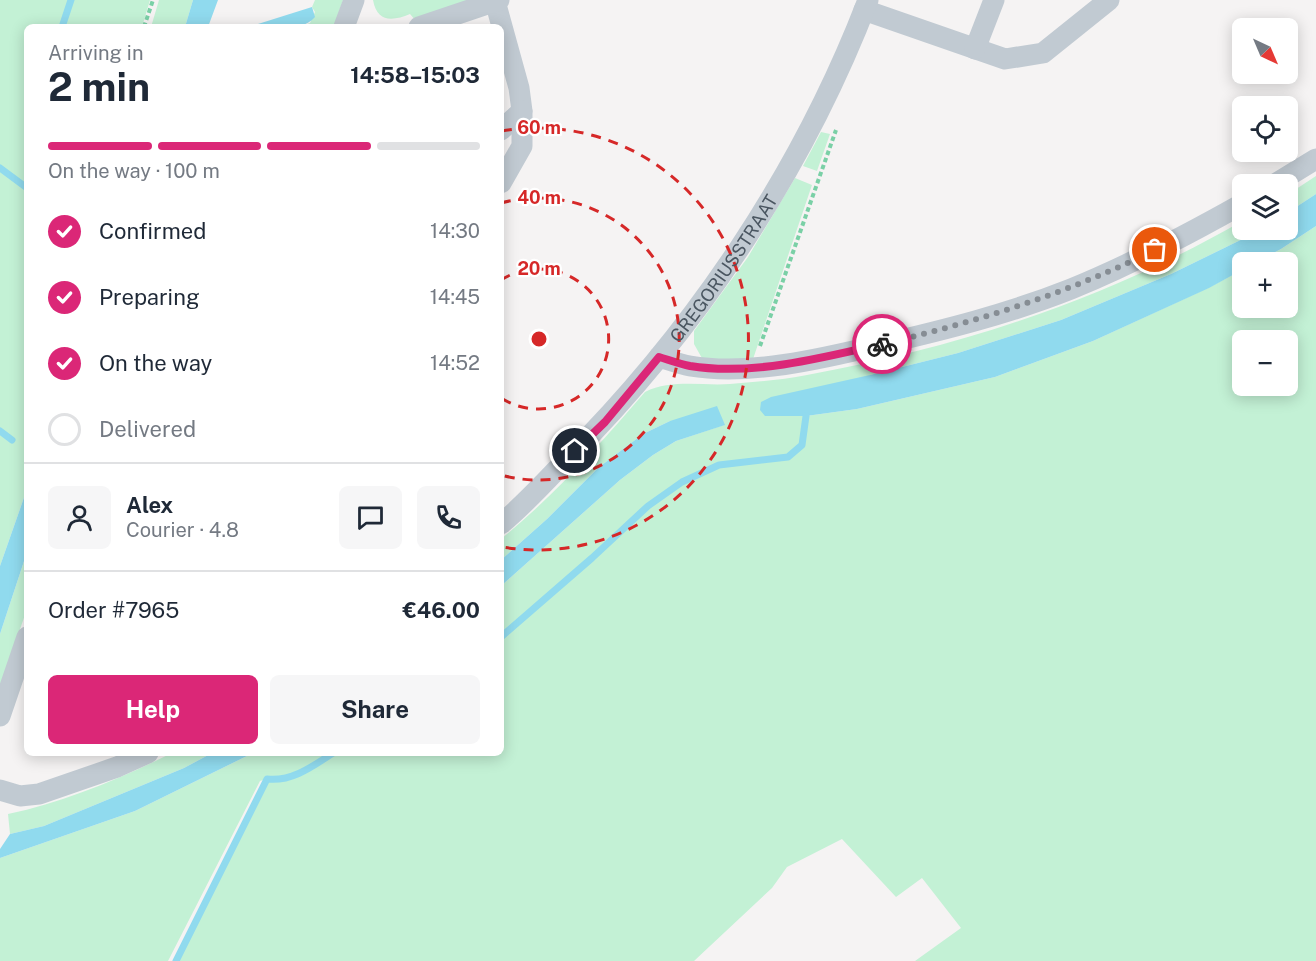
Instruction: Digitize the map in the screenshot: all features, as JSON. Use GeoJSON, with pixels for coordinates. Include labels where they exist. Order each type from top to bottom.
{"type":"FeatureCollection","features":[{"type":"Feature","properties":{"kind":"street"},"geometry":{"type":"LineString","coordinates":[[345,24],[354,0]]}},
{"type":"Feature","properties":{"kind":"street"},"geometry":{"type":"LineString","coordinates":[[975,49],[994,0]]}},
{"type":"Feature","properties":{"kind":"street"},"geometry":{"type":"LineString","coordinates":[[866,5],[1005,59],[1042,53],[1109,0]]}},
{"type":"Feature","properties":{"kind":"street"},"geometry":{"type":"LineString","coordinates":[[427,24],[497,1],[503,24]]}},
{"type":"Feature","properties":{"kind":"street","name":"GREGORIUSSTRAAT"},"geometry":{"type":"LineString","coordinates":[[504,521],[605,422],[706,296],[768,203],[835,77],[866,5]]}},
{"type":"Feature","properties":{"kind":"street"},"geometry":{"type":"LineString","coordinates":[[504,29],[519,88],[522,111],[522,146],[504,178]]}},
{"type":"Feature","properties":{"kind":"street"},"geometry":{"type":"LineString","coordinates":[[504,127],[522,111]]}},
{"type":"Feature","properties":{"kind":"street"},"geometry":{"type":"LineString","coordinates":[[1291,174],[1316,159]]}},
{"type":"Feature","properties":{"kind":"street"},"geometry":{"type":"LineString","coordinates":[[659,357],[689,366],[724,369],[752,367],[852,352],[939,331],[1071,289],[1198,229],[1232,210]]}},
{"type":"Feature","properties":{"kind":"street"},"geometry":{"type":"LineString","coordinates":[[0,716],[24,646]]}},
{"type":"Feature","properties":{"kind":"street"},"geometry":{"type":"LineString","coordinates":[[2,791],[20,796],[39,794],[117,767],[141,756]]}},
{"type":"Feature","properties":{"kind":"path"},"geometry":{"type":"LineString","coordinates":[[145,24],[153,0]]}},
{"type":"Feature","properties":{"kind":"path"},"geometry":{"type":"LineString","coordinates":[[752,367],[838,124]]}},
{"type":"Feature","properties":{"kind":"green space"},"geometry":{"type":"Polygon","coordinates":[[[0,0],[150,0],[143,24],[24,24],[24,498],[0,566],[0,0]]]}},
{"type":"Feature","properties":{"kind":"green space"},"geometry":{"type":"Polygon","coordinates":[[[159,0],[193,0],[186,24],[152,24],[159,0]]]}},
{"type":"Feature","properties":{"kind":"green space"},"geometry":{"type":"Polygon","coordinates":[[[315,0],[343,0],[335,24],[308,24],[315,12],[312,7],[315,0]]]}},
{"type":"Feature","properties":{"kind":"green space"},"geometry":{"type":"Polygon","coordinates":[[[373,0],[478,0],[416,21],[410,14],[392,19],[382,16],[378,13],[373,0]]]}},
{"type":"Feature","properties":{"kind":"green space"},"geometry":{"type":"Polygon","coordinates":[[[821,132],[830,134],[817,171],[803,166],[821,132]]]}},
{"type":"Feature","properties":{"kind":"green space"},"geometry":{"type":"Polygon","coordinates":[[[1316,176],[1316,194],[1298,206],[1298,188],[1316,176]]]}},
{"type":"Feature","properties":{"kind":"green space"},"geometry":{"type":"Polygon","coordinates":[[[795,178],[812,185],[752,362],[703,360],[694,344],[694,331],[748,257],[795,178]]]}},
{"type":"Feature","properties":{"kind":"green space"},"geometry":{"type":"Polygon","coordinates":[[[1232,226],[1232,240],[1241,240],[1171,274],[1061,320],[958,353],[870,375],[806,416],[857,409],[995,377],[1093,341],[1232,275],[1232,318],[1298,318],[1298,252],[1275,252],[1298,240],[1316,226],[1316,961],[915,961],[961,928],[922,878],[896,897],[842,839],[787,867],[772,888],[694,961],[176,961],[266,779],[260,781],[168,961],[0,961],[0,858],[135,811],[247,756],[504,756],[504,583],[620,480],[653,455],[676,441],[724,425],[670,421],[643,434],[598,468],[547,519],[504,557],[504,536],[558,487],[645,392],[676,384],[768,381],[864,364],[976,335],[1085,297],[1139,274],[1232,226]]]}},
{"type":"Feature","properties":{"kind":"green space"},"geometry":{"type":"Polygon","coordinates":[[[24,561],[24,618],[0,687],[0,634],[24,561]]]}},
{"type":"Feature","properties":{"kind":"green space"},"geometry":{"type":"Polygon","coordinates":[[[166,756],[206,756],[184,768],[44,826],[10,834],[8,814],[92,789],[166,756]]]}},
{"type":"Feature","properties":{"kind":"water"},"geometry":{"type":"Polygon","coordinates":[[[193,0],[218,0],[209,24],[186,24],[193,0]]]}},
{"type":"Feature","properties":{"kind":"water"},"geometry":{"type":"Polygon","coordinates":[[[312,7],[315,17],[305,24],[258,24],[312,7]]]}},
{"type":"Feature","properties":{"kind":"water"},"geometry":{"type":"Polygon","coordinates":[[[1316,194],[1316,226],[1298,238],[1298,206],[1316,194]]]}},
{"type":"Feature","properties":{"kind":"water"},"geometry":{"type":"Polygon","coordinates":[[[1241,240],[1295,240],[1275,252],[1232,252],[1232,275],[1209,288],[1093,341],[995,377],[857,409],[806,416],[765,416],[760,410],[761,402],[771,397],[958,353],[1061,320],[1171,274],[1241,240]]]}},
{"type":"Feature","properties":{"kind":"water"},"geometry":{"type":"Polygon","coordinates":[[[717,406],[725,425],[676,441],[653,455],[620,480],[504,583],[504,557],[547,519],[598,468],[643,434],[670,421],[717,406]]]}},
{"type":"Feature","properties":{"kind":"water"},"geometry":{"type":"Polygon","coordinates":[[[24,498],[24,561],[0,634],[0,566],[24,498]]]}},
{"type":"Feature","properties":{"kind":"water"},"geometry":{"type":"Polygon","coordinates":[[[206,756],[247,756],[135,811],[0,858],[0,849],[10,834],[44,826],[184,768],[206,756]]]}},
{"type":"Feature","properties":{"kind":"waterway"},"geometry":{"type":"LineString","coordinates":[[63,24],[71,0]]}},
{"type":"Feature","properties":{"kind":"waterway"},"geometry":{"type":"LineString","coordinates":[[0,168],[24,186]]}},
{"type":"Feature","properties":{"kind":"waterway"},"geometry":{"type":"LineString","coordinates":[[504,634],[648,506],[682,482],[719,465],[788,457],[802,445],[806,416]]}},
{"type":"Feature","properties":{"kind":"waterway"},"geometry":{"type":"LineString","coordinates":[[0,431],[12,440]]}},
{"type":"Feature","properties":{"kind":"waterway"},"geometry":{"type":"LineString","coordinates":[[176,961],[267,779],[294,776],[328,756]]}},
{"type":"Feature","properties":{"kind":"way so far"},"geometry":{"type":"LineString","coordinates":[[882,344],[983,319],[1025,305],[1071,289],[1155,250]]}},
{"type":"Feature","properties":{"kind":"route"},"geometry":{"type":"LineString","coordinates":[[575,451],[605,422],[659,357],[689,366],[724,369],[808,360],[882,344]]}}]}
